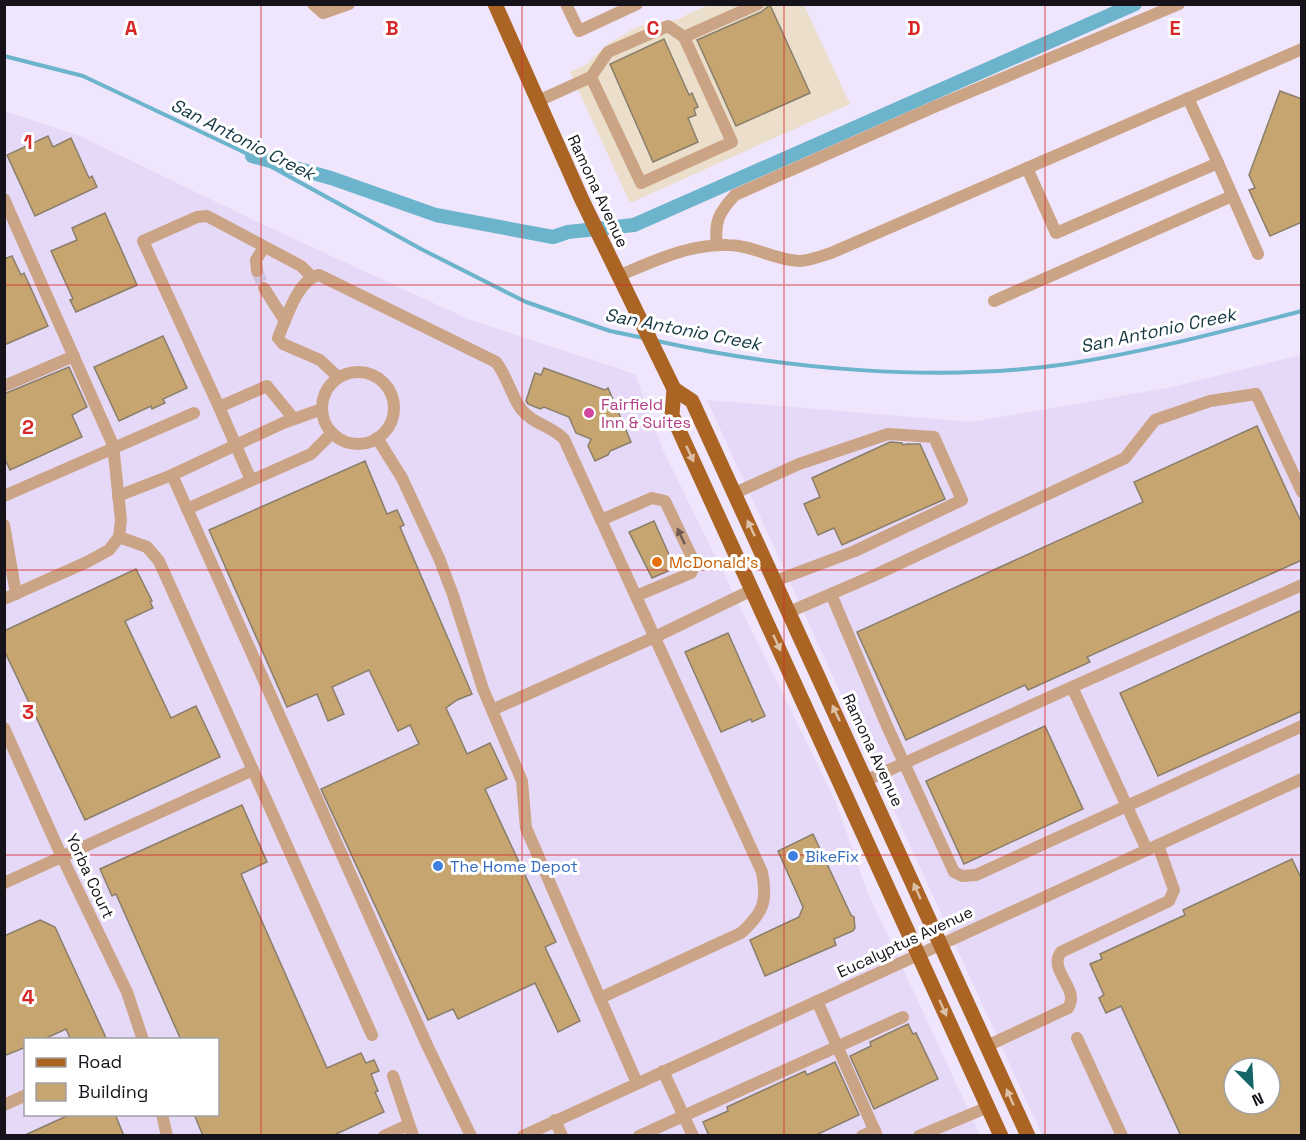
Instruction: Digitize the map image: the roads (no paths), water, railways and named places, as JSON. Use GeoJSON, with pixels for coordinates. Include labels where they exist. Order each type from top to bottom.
{"type":"FeatureCollection","features":[{"type":"Feature","properties":{"kind":"main road","name":"Ramona Avenue"},"geometry":{"type":"LineString","coordinates":[[495,4],[582,200],[674,389],[692,401],[1028,1136]]}},
{"type":"Feature","properties":{"kind":"main road","name":"Ramona Avenue"},"geometry":{"type":"LineString","coordinates":[[674,389],[672,415],[1001,1136]]}},
{"type":"Feature","properties":{"kind":"main road"},"geometry":{"type":"LineString","coordinates":[[752,590],[775,581]]}},
{"type":"Feature","properties":{"kind":"street"},"geometry":{"type":"LineString","coordinates":[[313,4],[323,13],[350,4]]}},
{"type":"Feature","properties":{"kind":"street"},"geometry":{"type":"LineString","coordinates":[[566,4],[579,31],[611,10],[637,4]]}},
{"type":"Feature","properties":{"kind":"street"},"geometry":{"type":"LineString","coordinates":[[684,37],[758,4]]}},
{"type":"Feature","properties":{"kind":"street"},"geometry":{"type":"LineString","coordinates":[[717,245],[715,228],[724,206],[735,195],[934,107],[1179,4]]}},
{"type":"Feature","properties":{"kind":"street"},"geometry":{"type":"LineString","coordinates":[[538,101],[591,76],[608,52],[668,26],[684,37],[732,142],[641,183],[591,76]]}},
{"type":"Feature","properties":{"kind":"street"},"geometry":{"type":"LineString","coordinates":[[621,282],[670,254],[698,246],[752,248],[774,257],[801,261],[831,253],[1299,52]]}},
{"type":"Feature","properties":{"kind":"street"},"geometry":{"type":"LineString","coordinates":[[1188,98],[1258,254]]}},
{"type":"Feature","properties":{"kind":"street"},"geometry":{"type":"LineString","coordinates":[[1027,168],[1056,233],[1218,163]]}},
{"type":"Feature","properties":{"kind":"street"},"geometry":{"type":"LineString","coordinates":[[994,301],[1232,196]]}},
{"type":"Feature","properties":{"kind":"street"},"geometry":{"type":"LineString","coordinates":[[4,199],[113,447],[121,520],[119,537],[109,550],[10,596],[4,525]]}},
{"type":"Feature","properties":{"kind":"street"},"geometry":{"type":"LineString","coordinates":[[251,480],[143,241],[197,217],[207,216],[301,266],[311,276]]}},
{"type":"Feature","properties":{"kind":"street"},"geometry":{"type":"LineString","coordinates":[[257,271],[256,260],[264,247]]}},
{"type":"Feature","properties":{"kind":"street"},"geometry":{"type":"LineString","coordinates":[[338,377],[321,360],[283,344],[278,338],[304,284],[311,276],[319,275],[496,362],[503,371],[521,409],[531,419],[557,431],[564,439],[762,873],[766,890],[762,908],[754,922],[741,933],[600,998]]}},
{"type":"Feature","properties":{"kind":"street"},"geometry":{"type":"LineString","coordinates":[[264,288],[285,321]]}},
{"type":"Feature","properties":{"kind":"street"},"geometry":{"type":"LineString","coordinates":[[4,386],[74,356]]}},
{"type":"Feature","properties":{"kind":"street"},"geometry":{"type":"LineString","coordinates":[[351,372],[365,372],[378,377],[388,387],[394,401],[393,415],[388,428],[378,438],[364,444],[350,444],[337,438],[327,428],[321,409],[322,400],[327,387],[338,377],[351,372]]}},
{"type":"Feature","properties":{"kind":"street"},"geometry":{"type":"LineString","coordinates":[[219,407],[267,386],[294,419]]}},
{"type":"Feature","properties":{"kind":"street"},"geometry":{"type":"LineString","coordinates":[[789,612],[1125,458],[1155,420],[1210,401],[1256,394],[1302,492]]}},
{"type":"Feature","properties":{"kind":"street"},"geometry":{"type":"LineString","coordinates":[[118,496],[172,475],[321,409]]}},
{"type":"Feature","properties":{"kind":"street"},"geometry":{"type":"LineString","coordinates":[[4,496],[194,413]]}},
{"type":"Feature","properties":{"kind":"street"},"geometry":{"type":"LineString","coordinates":[[187,509],[311,453],[332,433]]}},
{"type":"Feature","properties":{"kind":"street"},"geometry":{"type":"LineString","coordinates":[[735,493],[799,464],[888,434],[934,437],[962,500],[855,551],[775,581]]}},
{"type":"Feature","properties":{"kind":"street"},"geometry":{"type":"LineString","coordinates":[[378,438],[402,478],[439,558],[492,710],[522,781],[526,828],[637,1083]]}},
{"type":"Feature","properties":{"kind":"street"},"geometry":{"type":"LineString","coordinates":[[172,475],[422,1034],[471,1136]]}},
{"type":"Feature","properties":{"kind":"street"},"geometry":{"type":"LineString","coordinates":[[601,520],[652,498],[665,501],[695,564],[692,573],[636,596]]}},
{"type":"Feature","properties":{"kind":"street"},"geometry":{"type":"LineString","coordinates":[[119,537],[147,547],[159,561],[372,1035]]}},
{"type":"Feature","properties":{"kind":"street"},"geometry":{"type":"LineString","coordinates":[[867,780],[1302,585]]}},
{"type":"Feature","properties":{"kind":"street"},"geometry":{"type":"LineString","coordinates":[[492,710],[655,637],[752,590]]}},
{"type":"Feature","properties":{"kind":"street"},"geometry":{"type":"LineString","coordinates":[[831,594],[904,764],[954,872],[962,876],[976,875],[1302,726]]}},
{"type":"Feature","properties":{"kind":"street"},"geometry":{"type":"LineString","coordinates":[[987,1046],[1063,1011],[1071,1004],[1071,994],[1057,963],[1060,951],[1169,901],[1174,890],[1126,806],[1072,687]]}},
{"type":"Feature","properties":{"kind":"street","name":"Yorba Court"},"geometry":{"type":"LineString","coordinates":[[4,728],[62,857],[127,992],[142,1038]]}},
{"type":"Feature","properties":{"kind":"street"},"geometry":{"type":"LineString","coordinates":[[4,883],[253,770]]}},
{"type":"Feature","properties":{"kind":"street","name":"Eucalyptus Avenue"},"geometry":{"type":"LineString","coordinates":[[523,1136],[1302,779]]}},
{"type":"Feature","properties":{"kind":"street"},"geometry":{"type":"LineString","coordinates":[[817,1001],[876,1133],[862,1136]]}},
{"type":"Feature","properties":{"kind":"street"},"geometry":{"type":"LineString","coordinates":[[639,1136],[903,1017]]}},
{"type":"Feature","properties":{"kind":"street"},"geometry":{"type":"LineString","coordinates":[[1077,1038],[1122,1136]]}},
{"type":"Feature","properties":{"kind":"street"},"geometry":{"type":"LineString","coordinates":[[663,1071],[693,1136]]}},
{"type":"Feature","properties":{"kind":"street"},"geometry":{"type":"LineString","coordinates":[[384,1136],[410,1130],[393,1076]]}},
{"type":"Feature","properties":{"kind":"street"},"geometry":{"type":"LineString","coordinates":[[4,1105],[24,1096]]}},
{"type":"Feature","properties":{"kind":"street"},"geometry":{"type":"LineString","coordinates":[[919,1136],[988,1107]]}},
{"type":"Feature","properties":{"kind":"street"},"geometry":{"type":"LineString","coordinates":[[162,1116],[167,1136]]}},
{"type":"Feature","properties":{"kind":"street"},"geometry":{"type":"LineString","coordinates":[[555,1120],[562,1136]]}},
{"type":"Feature","properties":{"kind":"waterway"},"geometry":{"type":"LineString","coordinates":[[252,156],[331,178],[436,215],[553,237],[568,232],[634,225],[1135,4]]}},
{"type":"Feature","properties":{"kind":"waterway","name":"San Antonio Creek"},"geometry":{"type":"LineString","coordinates":[[4,56],[83,76],[252,156],[423,250],[526,302],[610,331],[644,338]]}},
{"type":"Feature","properties":{"kind":"waterway","name":"San Antonio Creek"},"geometry":{"type":"LineString","coordinates":[[657,341],[706,351],[809,366],[914,372],[1018,370],[1126,353],[1302,311]]}},
{"type":"Feature","properties":{"kind":"tunnel"},"geometry":{"type":"LineString","coordinates":[[257,271],[264,288]]}},
{"type":"Feature","properties":{"kind":"place","name":"Fairfield Inn & Suites"},"geometry":{"type":"Point","coordinates":[589,413]}},
{"type":"Feature","properties":{"kind":"place","name":"McDonald's"},"geometry":{"type":"Point","coordinates":[657,562]}},
{"type":"Feature","properties":{"kind":"place","name":"BikeFix"},"geometry":{"type":"Point","coordinates":[793,856]}},
{"type":"Feature","properties":{"kind":"place","name":"The Home Depot"},"geometry":{"type":"Point","coordinates":[438,866]}}]}
